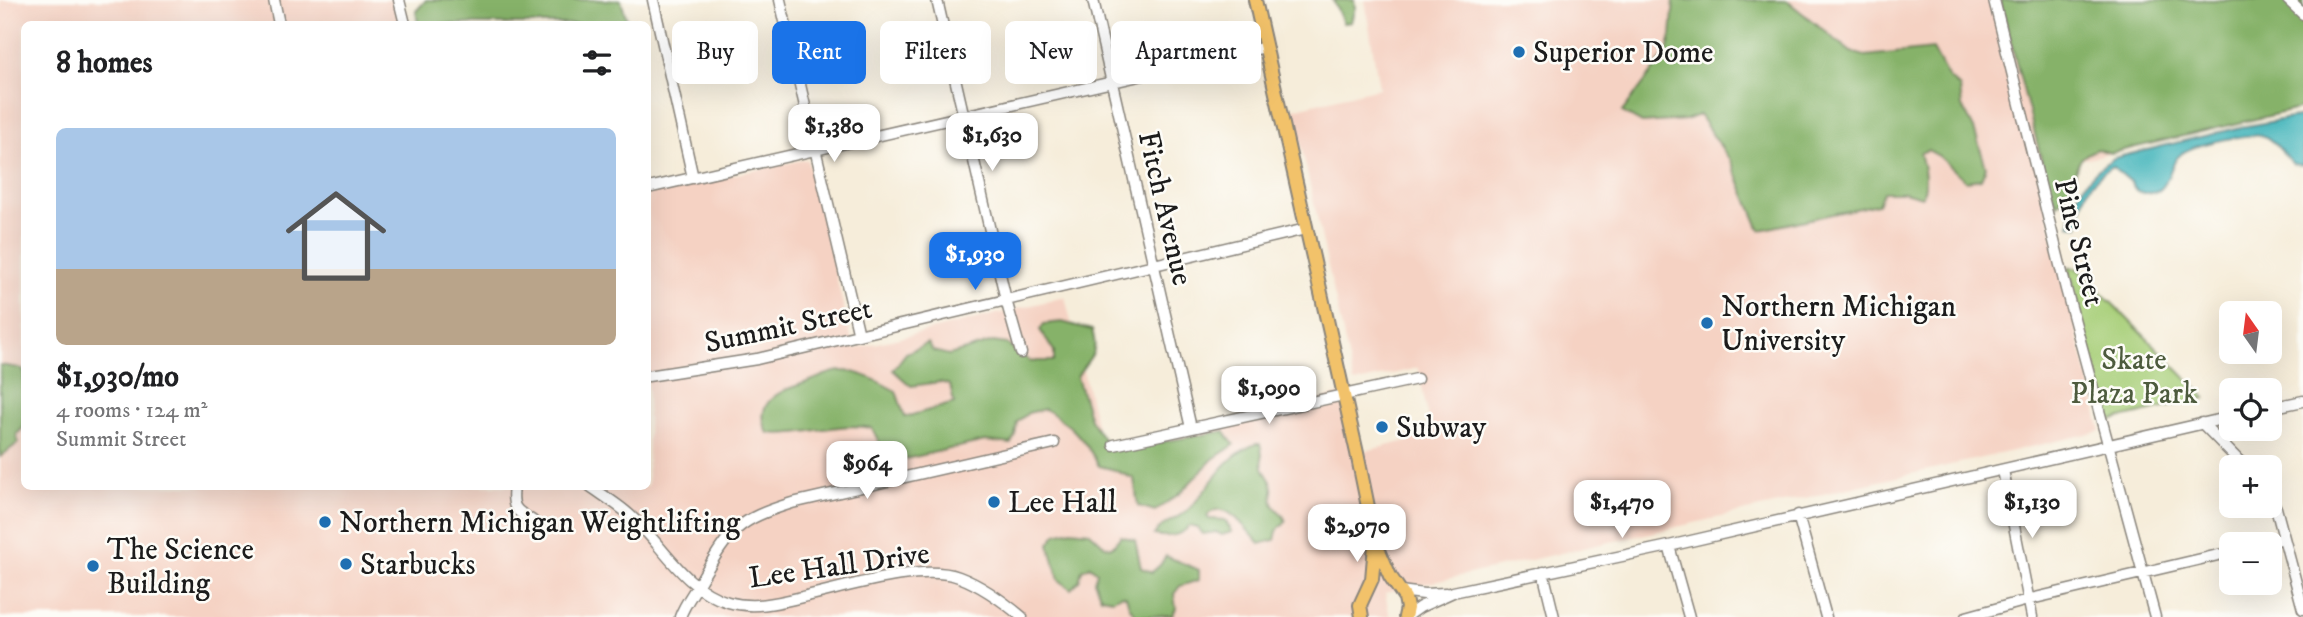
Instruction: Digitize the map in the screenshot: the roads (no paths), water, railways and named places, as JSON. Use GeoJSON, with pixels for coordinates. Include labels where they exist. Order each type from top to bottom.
{"type":"FeatureCollection","features":[{"type":"Feature","properties":{"kind":"main road"},"geometry":{"type":"LineString","coordinates":[[1255,0],[1375,541],[1406,603],[1405,617]]}},
{"type":"Feature","properties":{"kind":"main road"},"geometry":{"type":"LineString","coordinates":[[1362,617],[1360,605],[1372,579],[1375,541]]}},
{"type":"Feature","properties":{"kind":"main road"},"geometry":{"type":"LineString","coordinates":[[1363,596],[1380,585],[1398,590]]}},
{"type":"Feature","properties":{"kind":"street"},"geometry":{"type":"LineString","coordinates":[[274,0],[278,21]]}},
{"type":"Feature","properties":{"kind":"street"},"geometry":{"type":"LineString","coordinates":[[399,0],[404,21]]}},
{"type":"Feature","properties":{"kind":"street"},"geometry":{"type":"LineString","coordinates":[[653,0],[693,178]]}},
{"type":"Feature","properties":{"kind":"street"},"geometry":{"type":"LineString","coordinates":[[780,0],[859,335]]}},
{"type":"Feature","properties":{"kind":"street"},"geometry":{"type":"LineString","coordinates":[[937,0],[1006,300],[1021,353]]}},
{"type":"Feature","properties":{"kind":"street","name":"Fitch Avenue"},"geometry":{"type":"LineString","coordinates":[[1093,0],[1111,79]]}},
{"type":"Feature","properties":{"kind":"street","name":"Pine Street"},"geometry":{"type":"LineString","coordinates":[[1994,0],[2066,289],[2155,617]]}},
{"type":"Feature","properties":{"kind":"street"},"geometry":{"type":"LineString","coordinates":[[2288,0],[2303,14]]}},
{"type":"Feature","properties":{"kind":"street"},"geometry":{"type":"LineString","coordinates":[[1261,48],[1266,47]]}},
{"type":"Feature","properties":{"kind":"street"},"geometry":{"type":"LineString","coordinates":[[651,187],[1111,83]]}},
{"type":"Feature","properties":{"kind":"street","name":"Fitch Avenue"},"geometry":{"type":"LineString","coordinates":[[1112,84],[1191,428]]}},
{"type":"Feature","properties":{"kind":"street","name":"Summit Street"},"geometry":{"type":"LineString","coordinates":[[651,376],[757,359],[1306,229]]}},
{"type":"Feature","properties":{"kind":"street"},"geometry":{"type":"LineString","coordinates":[[1114,445],[1417,379]]}},
{"type":"Feature","properties":{"kind":"street"},"geometry":{"type":"LineString","coordinates":[[2282,405],[2303,401]]}},
{"type":"Feature","properties":{"kind":"street"},"geometry":{"type":"LineString","coordinates":[[1398,590],[1424,594],[1453,592],[1669,546],[2219,419]]}},
{"type":"Feature","properties":{"kind":"street"},"geometry":{"type":"LineString","coordinates":[[2202,423],[2233,455]]}},
{"type":"Feature","properties":{"kind":"street"},"geometry":{"type":"LineString","coordinates":[[680,617],[723,541],[742,523],[766,511],[1054,443]]}},
{"type":"Feature","properties":{"kind":"street"},"geometry":{"type":"LineString","coordinates":[[2003,470],[2032,617]]}},
{"type":"Feature","properties":{"kind":"street"},"geometry":{"type":"LineString","coordinates":[[513,490],[512,501],[517,511],[533,521]]}},
{"type":"Feature","properties":{"kind":"street"},"geometry":{"type":"LineString","coordinates":[[596,490],[626,511],[697,587]]}},
{"type":"Feature","properties":{"kind":"street"},"geometry":{"type":"LineString","coordinates":[[1798,516],[1826,617]]}},
{"type":"Feature","properties":{"kind":"street"},"geometry":{"type":"LineString","coordinates":[[2279,518],[2303,609]]}},
{"type":"Feature","properties":{"kind":"street"},"geometry":{"type":"LineString","coordinates":[[1669,546],[1689,617]]}},
{"type":"Feature","properties":{"kind":"street"},"geometry":{"type":"LineString","coordinates":[[1966,617],[2219,555]]}},
{"type":"Feature","properties":{"kind":"street","name":"Lee Hall Drive"},"geometry":{"type":"LineString","coordinates":[[697,587],[726,601],[749,607],[911,573],[934,571],[975,584],[999,598],[1022,617]]}},
{"type":"Feature","properties":{"kind":"street"},"geometry":{"type":"LineString","coordinates":[[1543,572],[1555,617]]}},
{"type":"Feature","properties":{"kind":"street"},"geometry":{"type":"LineString","coordinates":[[1405,617],[1425,604],[1453,592]]}},
{"type":"Feature","properties":{"kind":"water"},"geometry":{"type":"Polygon","coordinates":[[[2303,116],[2303,165],[2293,164],[2266,137],[2249,136],[2187,150],[2176,160],[2163,187],[2149,193],[2137,192],[2131,182],[2112,166],[2097,177],[2087,191],[2081,207],[2079,226],[2070,225],[2074,204],[2083,186],[2114,158],[2241,127],[2303,116]]]}},
{"type":"Feature","properties":{"kind":"place","name":"Superior Dome"},"geometry":{"type":"Point","coordinates":[1519,52]}},
{"type":"Feature","properties":{"kind":"place","name":"Northern Michigan University"},"geometry":{"type":"Point","coordinates":[1707,323]}},
{"type":"Feature","properties":{"kind":"place","name":"Subway"},"geometry":{"type":"Point","coordinates":[1382,427]}},
{"type":"Feature","properties":{"kind":"place","name":"Lee Hall"},"geometry":{"type":"Point","coordinates":[994,502]}},
{"type":"Feature","properties":{"kind":"place","name":"Northern Michigan Weightlifting"},"geometry":{"type":"Point","coordinates":[325,522]}},
{"type":"Feature","properties":{"kind":"place","name":"Starbucks"},"geometry":{"type":"Point","coordinates":[346,564]}},
{"type":"Feature","properties":{"kind":"place","name":"The Science Building"},"geometry":{"type":"Point","coordinates":[93,566]}},
{"type":"Feature","properties":{"kind":"park label","name":"Skate Plaza Park"},"geometry":{"type":"Point","coordinates":[2134,376]}}]}
